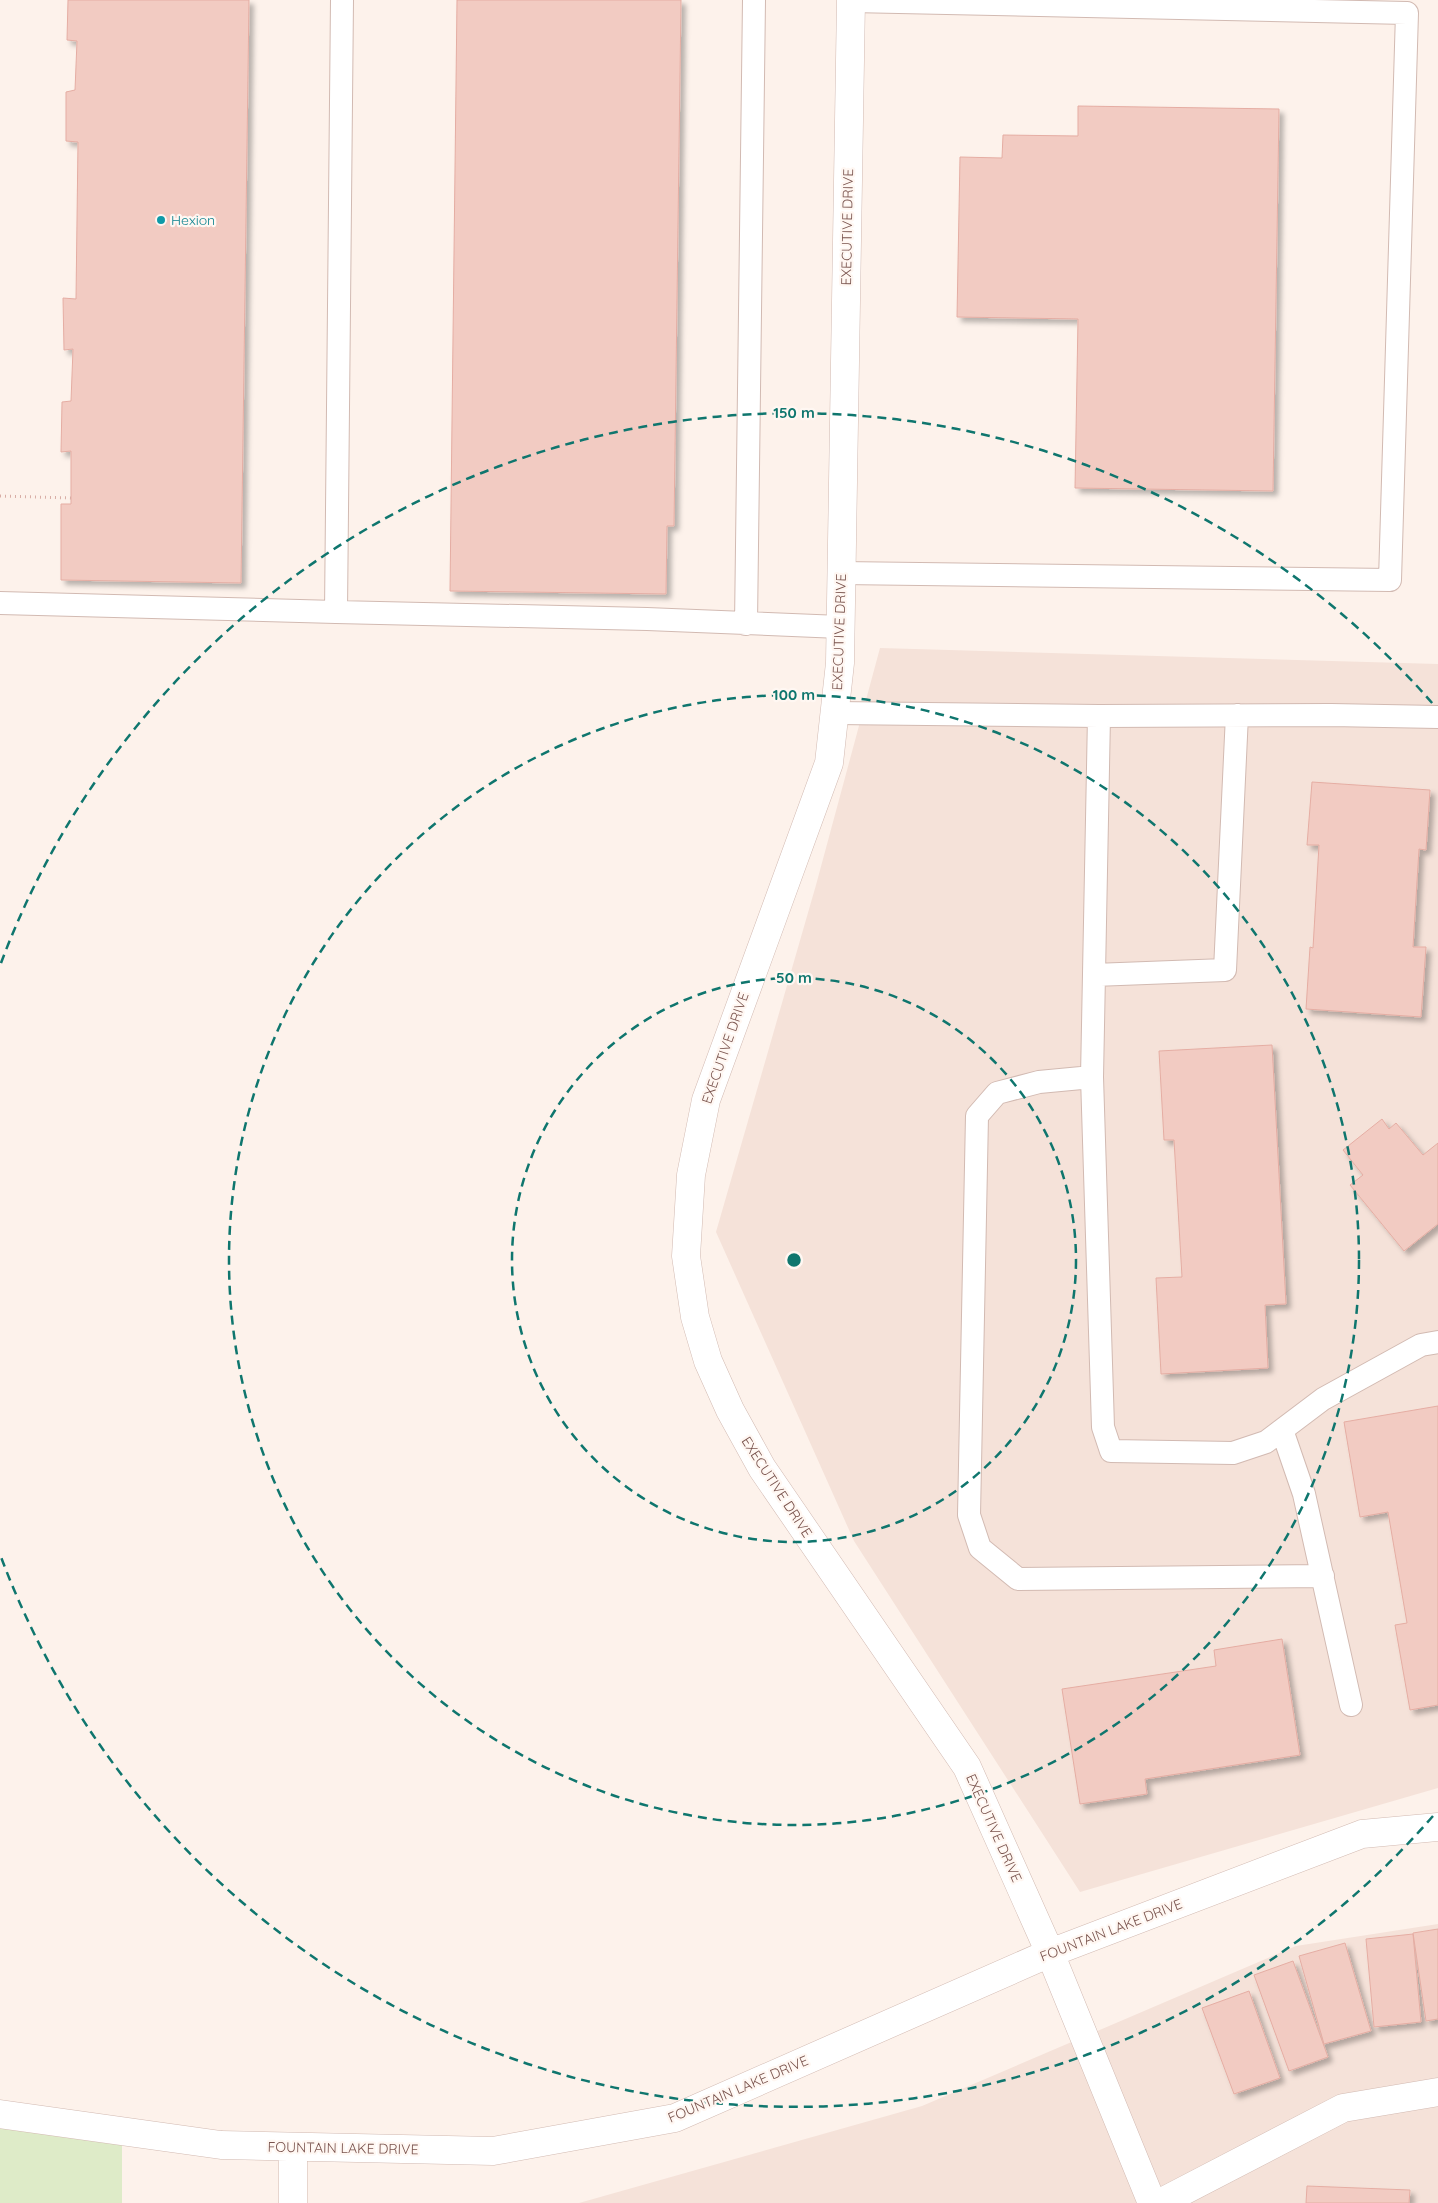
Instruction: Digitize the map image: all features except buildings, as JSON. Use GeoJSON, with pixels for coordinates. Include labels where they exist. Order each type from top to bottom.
{"type":"FeatureCollection","features":[{"type":"Feature","properties":{"kind":"street","name":"EXECUTIVE DRIVE"},"geometry":{"type":"LineString","coordinates":[[851,1],[840,663],[835,712],[828,763],[706,1100],[691,1175],[686,1256],[695,1317],[708,1361],[730,1410],[762,1468],[967,1767],[1050,1953],[1152,2203]]}},
{"type":"Feature","properties":{"kind":"street","name":"FOUNTAIN LAKE DRIVE"},"geometry":{"type":"LineString","coordinates":[[0,2114],[221,2145],[493,2151],[675,2118],[1050,1953],[1362,1834],[1438,1827]]}},
{"type":"Feature","properties":{"kind":"street"},"geometry":{"type":"LineString","coordinates":[[1160,2203],[1343,2108],[1438,2092]]}},
{"type":"Feature","properties":{"kind":"street"},"geometry":{"type":"LineString","coordinates":[[293,2147],[293,2203]]}},
{"type":"Feature","properties":{"kind":"lane"},"geometry":{"type":"LineString","coordinates":[[336,612],[342,0]]}},
{"type":"Feature","properties":{"kind":"lane"},"geometry":{"type":"LineString","coordinates":[[746,624],[754,0]]}},
{"type":"Feature","properties":{"kind":"lane"},"geometry":{"type":"LineString","coordinates":[[841,573],[1390,580],[1406,13],[851,1]]}},
{"type":"Feature","properties":{"kind":"lane"},"geometry":{"type":"LineString","coordinates":[[0,603],[840,627]]}},
{"type":"Feature","properties":{"kind":"lane"},"geometry":{"type":"LineString","coordinates":[[835,712],[1099,716],[1438,717]]}},
{"type":"Feature","properties":{"kind":"lane"},"geometry":{"type":"LineString","coordinates":[[1094,975],[1225,970],[1237,715]]}},
{"type":"Feature","properties":{"kind":"lane"},"geometry":{"type":"LineString","coordinates":[[1099,716],[1092,1077],[1103,1427],[1110,1451],[1233,1453],[1266,1442],[1323,1400],[1421,1345],[1438,1342]]}},
{"type":"Feature","properties":{"kind":"lane"},"geometry":{"type":"LineString","coordinates":[[1092,1077],[1038,1082],[997,1093],[977,1116],[969,1515],[980,1548],[1018,1579],[1323,1576]]}},
{"type":"Feature","properties":{"kind":"lane"},"geometry":{"type":"LineString","coordinates":[[1282,1430],[1304,1494],[1351,1705]]}},
{"type":"Feature","properties":{"kind":"path"},"geometry":{"type":"LineString","coordinates":[[0,496],[71,498]]}},
{"type":"Feature","properties":{"kind":"shaded area"},"geometry":{"type":"Polygon","coordinates":[[[880,648],[1438,664],[1438,1788],[1080,1892],[854,1541],[716,1232],[816,885],[880,648]]]}},
{"type":"Feature","properties":{"kind":"shaded area"},"geometry":{"type":"Polygon","coordinates":[[[1438,1924],[1438,2203],[579,2203],[922,2106],[1296,1946],[1438,1924]]]}},
{"type":"Feature","properties":{"kind":"green space"},"geometry":{"type":"Polygon","coordinates":[[[0,2108],[122,2131],[122,2203],[0,2203],[0,2108]]]}},
{"type":"Feature","properties":{"kind":"place","name":"Hexion"},"geometry":{"type":"Point","coordinates":[161,220]}}]}
